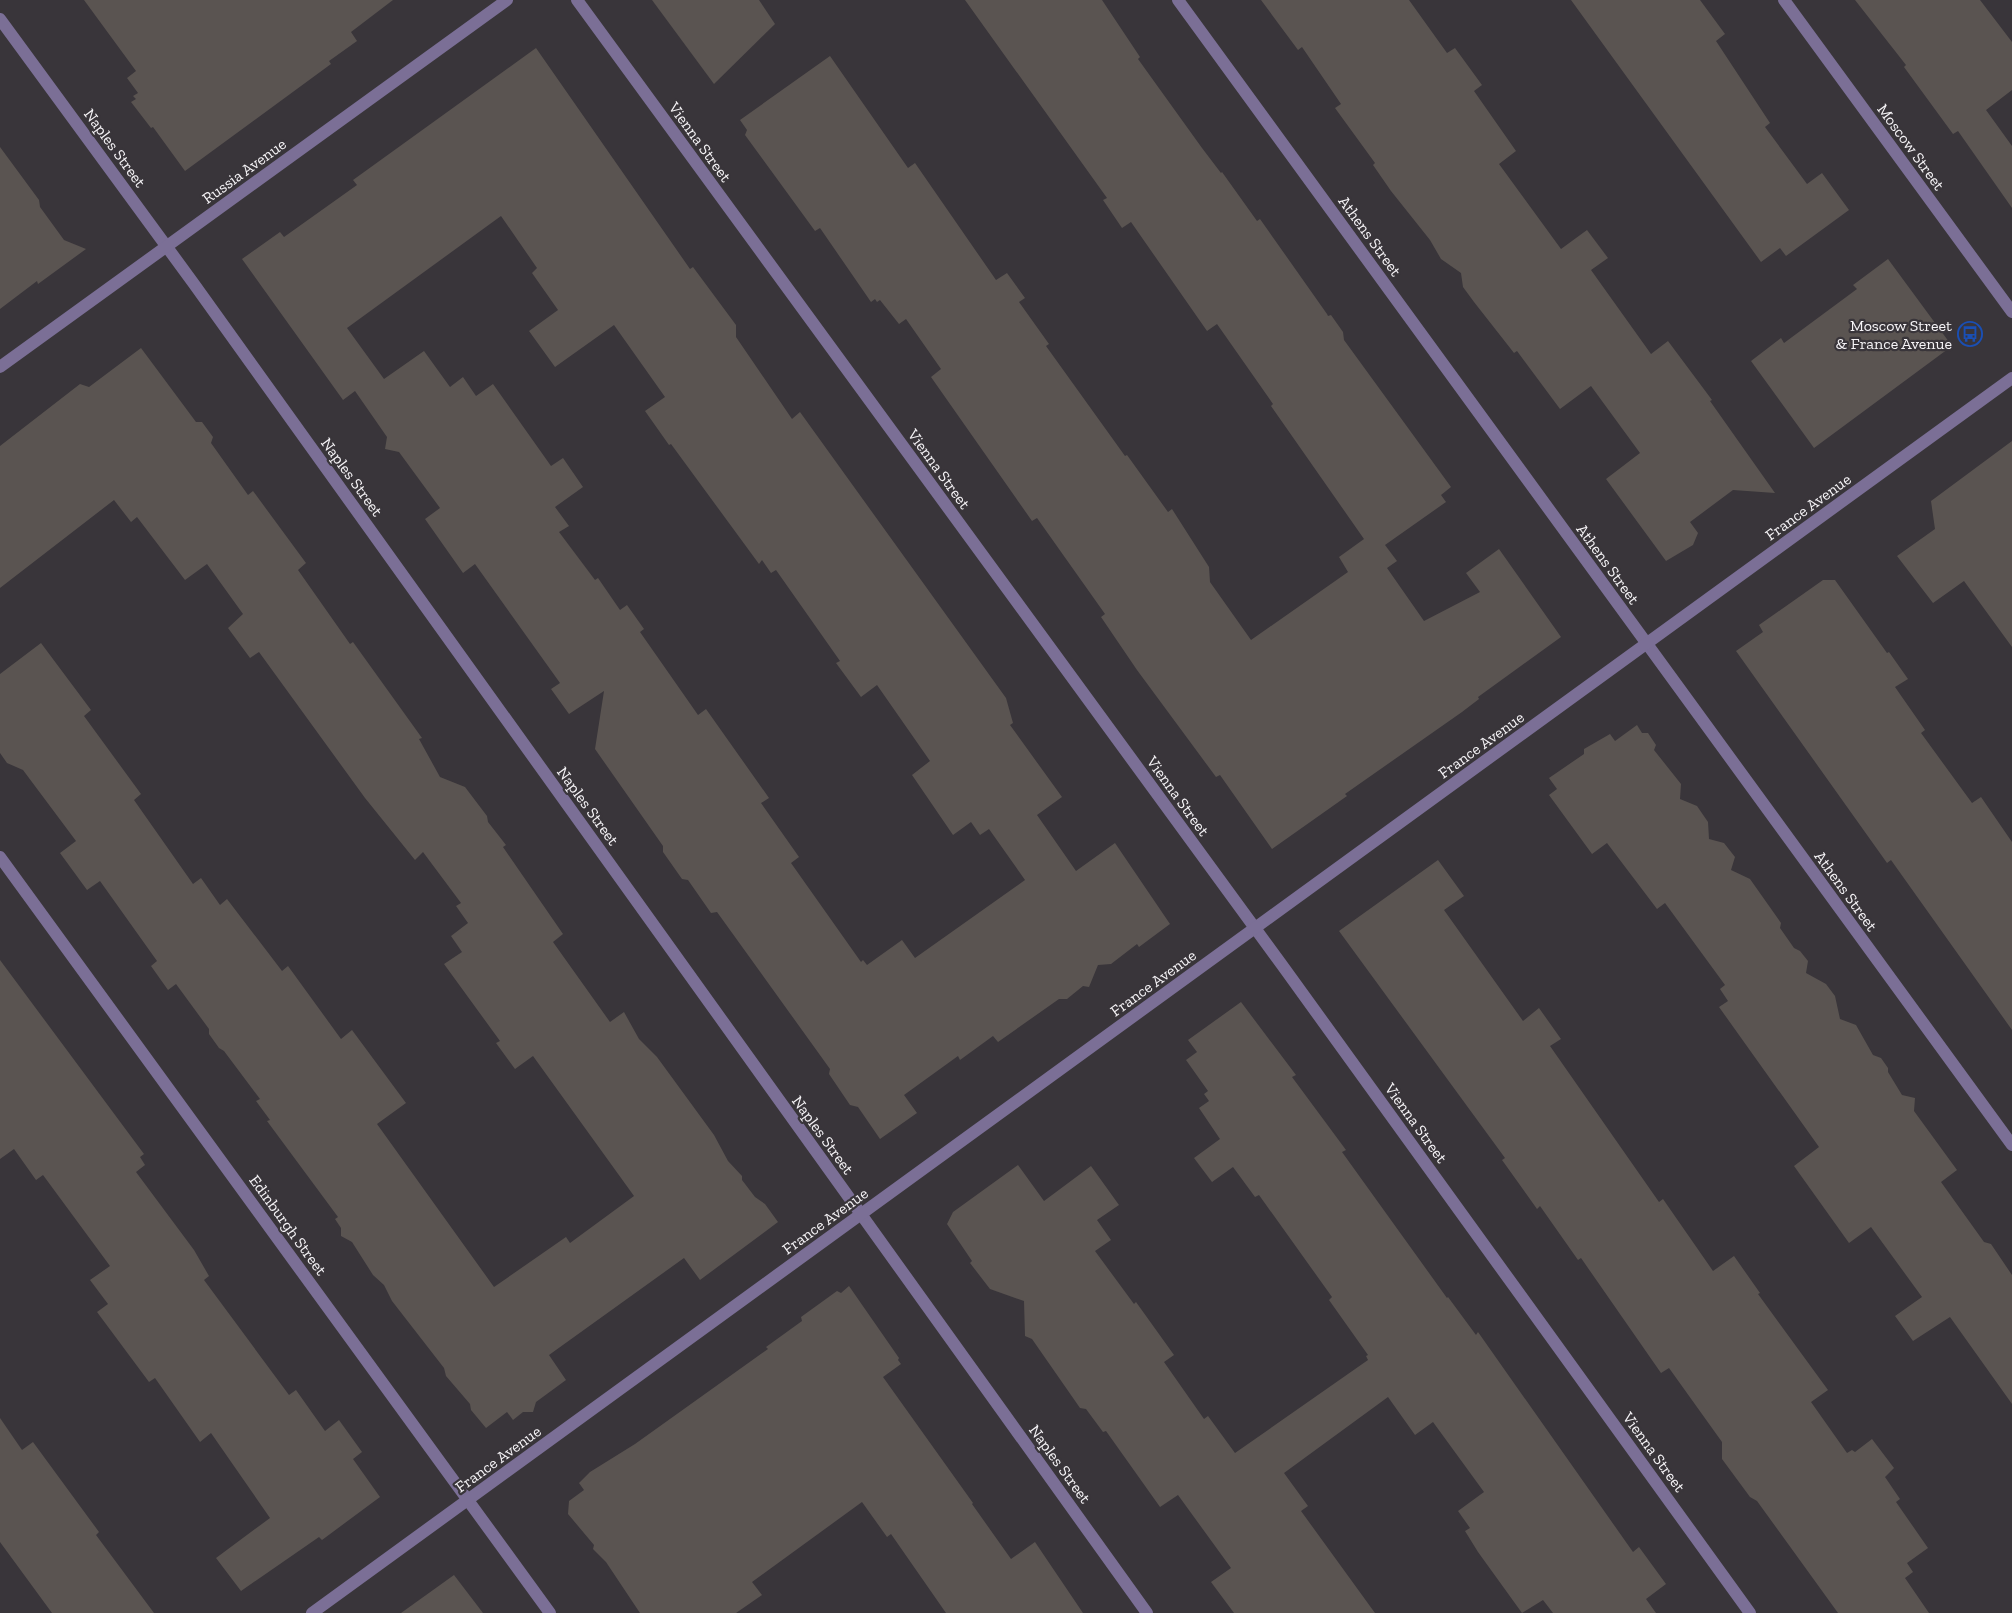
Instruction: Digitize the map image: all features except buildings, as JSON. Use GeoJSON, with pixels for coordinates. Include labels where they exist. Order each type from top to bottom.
{"type":"FeatureCollection","features":[{"type":"Feature","properties":{"kind":"street","name":"Russia Avenue"},"geometry":{"type":"LineString","coordinates":[[0,367],[507,0]]}},
{"type":"Feature","properties":{"kind":"street","name":"Vienna Street"},"geometry":{"type":"LineString","coordinates":[[577,0],[1255,928],[1750,1613]]}},
{"type":"Feature","properties":{"kind":"street","name":"Athens Street"},"geometry":{"type":"LineString","coordinates":[[1178,0],[2012,1146]]}},
{"type":"Feature","properties":{"kind":"street","name":"Moscow Street"},"geometry":{"type":"LineString","coordinates":[[1784,0],[2012,312]]}},
{"type":"Feature","properties":{"kind":"street","name":"Naples Street"},"geometry":{"type":"LineString","coordinates":[[0,19],[167,247],[1147,1613]]}},
{"type":"Feature","properties":{"kind":"street","name":"France Avenue"},"geometry":{"type":"LineString","coordinates":[[312,1613],[2012,378]]}},
{"type":"Feature","properties":{"kind":"street","name":"Edinburgh Street"},"geometry":{"type":"LineString","coordinates":[[0,857],[550,1613]]}},
{"type":"Feature","properties":{"kind":"place","name":"Moscow Street & France Avenue"},"geometry":{"type":"Point","coordinates":[1970,334]}}]}
